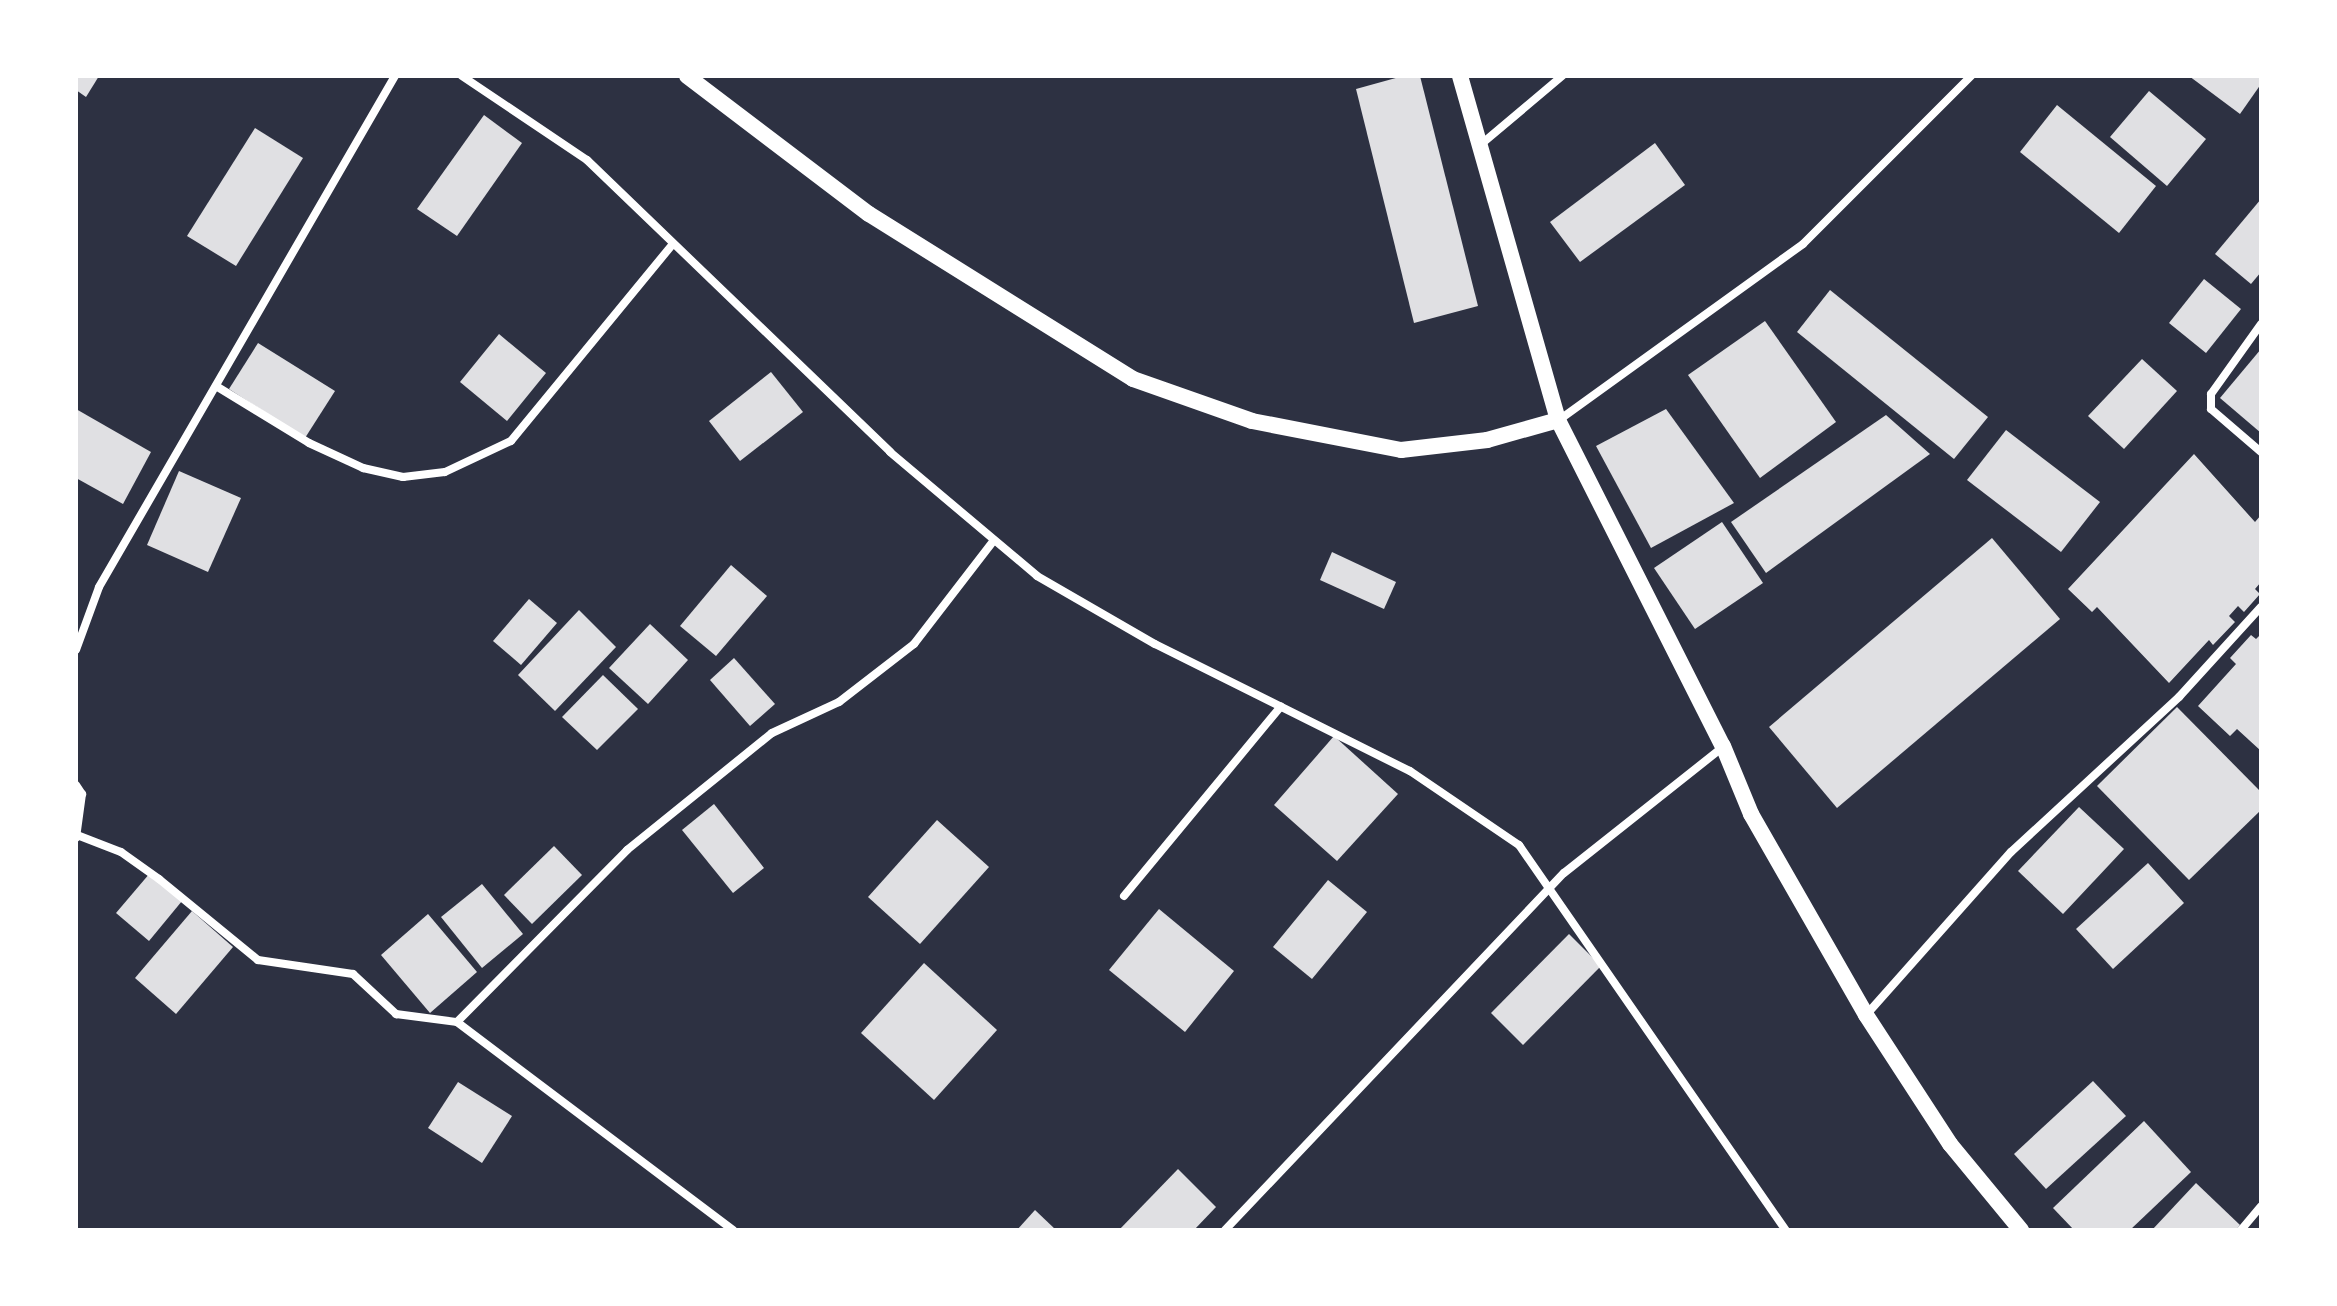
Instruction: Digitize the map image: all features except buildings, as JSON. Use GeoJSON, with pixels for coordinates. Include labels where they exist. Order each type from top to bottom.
{"type":"FeatureCollection","features":[{"type":"Feature","properties":{"kind":"main road"},"geometry":{"type":"LineString","coordinates":[[687,76],[869,214],[1133,379],[1252,421],[1401,450],[1487,440],[1558,420]]}},
{"type":"Feature","properties":{"kind":"main road"},"geometry":{"type":"LineString","coordinates":[[1460,76],[1558,420],[1723,746],[1751,814],[1866,1015],[1950,1144],[2021,1230]]}},
{"type":"Feature","properties":{"kind":"street"},"geometry":{"type":"LineString","coordinates":[[76,650],[99,587],[395,76]]}},
{"type":"Feature","properties":{"kind":"street"},"geometry":{"type":"LineString","coordinates":[[462,76],[562,139],[890,452],[994,540],[1073,599],[1410,771],[1484,818],[1519,845],[1551,886],[1786,1230]]}},
{"type":"Feature","properties":{"kind":"street"},"geometry":{"type":"LineString","coordinates":[[1479,146],[1562,76]]}},
{"type":"Feature","properties":{"kind":"street"},"geometry":{"type":"LineString","coordinates":[[1558,420],[1803,244],[1971,76]]}},
{"type":"Feature","properties":{"kind":"street"},"geometry":{"type":"LineString","coordinates":[[216,386],[309,443],[363,468],[403,477],[445,472],[511,441],[672,245]]}},
{"type":"Feature","properties":{"kind":"street"},"geometry":{"type":"LineString","coordinates":[[2261,324],[2211,394],[2211,409],[2261,452]]}},
{"type":"Feature","properties":{"kind":"street"},"geometry":{"type":"LineString","coordinates":[[457,1022],[627,850],[772,733],[839,702],[914,644],[994,540]]}},
{"type":"Feature","properties":{"kind":"street"},"geometry":{"type":"LineString","coordinates":[[1866,1015],[2011,852],[2179,697],[2261,607]]}},
{"type":"Feature","properties":{"kind":"street"},"geometry":{"type":"LineString","coordinates":[[1124,896],[1281,706]]}},
{"type":"Feature","properties":{"kind":"street"},"geometry":{"type":"LineString","coordinates":[[1225,1230],[1564,873],[1619,825],[1723,746]]}},
{"type":"Feature","properties":{"kind":"street"},"geometry":{"type":"LineString","coordinates":[[76,785],[82,794],[77,837],[121,852],[258,960],[333,968],[353,974],[396,1014],[457,1022],[733,1230]]}},
{"type":"Feature","properties":{"kind":"street"},"geometry":{"type":"LineString","coordinates":[[2241,1230],[2261,1206]]}}]}
